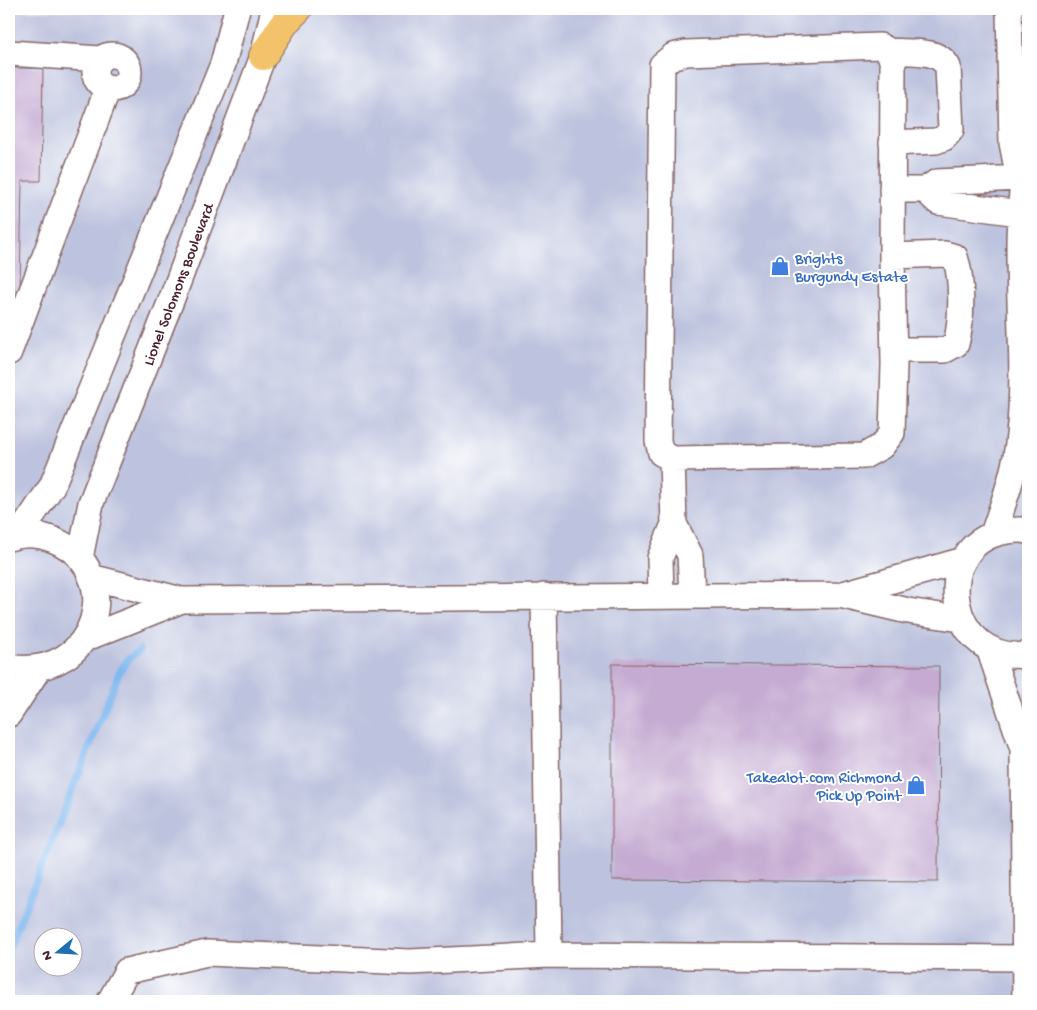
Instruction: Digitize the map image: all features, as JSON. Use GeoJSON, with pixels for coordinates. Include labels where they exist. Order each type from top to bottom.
{"type":"FeatureCollection","features":[{"type":"Feature","properties":{"kind":"main road"},"geometry":{"type":"LineString","coordinates":[[263,56],[286,21],[298,9]]}},
{"type":"Feature","properties":{"kind":"street"},"geometry":{"type":"LineString","coordinates":[[14,536],[52,486],[223,64],[237,9]]}},
{"type":"Feature","properties":{"kind":"street","name":"Lionel Solomons Boulevard"},"geometry":{"type":"LineString","coordinates":[[85,568],[91,503],[172,298],[263,56],[274,9]]}},
{"type":"Feature","properties":{"kind":"street"},"geometry":{"type":"LineString","coordinates":[[1009,9],[1012,143],[1022,196]]}},
{"type":"Feature","properties":{"kind":"street"},"geometry":{"type":"LineString","coordinates":[[890,51],[893,64],[892,143],[892,256],[894,350],[892,433],[882,446],[864,456],[672,459],[661,453],[658,441],[662,65],[673,56],[686,53],[880,46],[890,51],[935,55],[944,60],[948,67],[951,130],[944,138],[936,141],[892,143]]}},
{"type":"Feature","properties":{"kind":"street"},"geometry":{"type":"LineString","coordinates":[[9,53],[100,59],[95,68],[96,79],[108,88],[9,352]]}},
{"type":"Feature","properties":{"kind":"street"},"geometry":{"type":"LineString","coordinates":[[993,534],[1010,485],[1019,435],[1025,331],[1022,196],[1028,154]]}},
{"type":"Feature","properties":{"kind":"street"},"geometry":{"type":"LineString","coordinates":[[892,190],[925,190],[937,182],[1022,196]]}},
{"type":"Feature","properties":{"kind":"street"},"geometry":{"type":"LineString","coordinates":[[925,190],[938,202],[1022,196]]}},
{"type":"Feature","properties":{"kind":"street"},"geometry":{"type":"LineString","coordinates":[[892,256],[945,254],[954,257],[959,268],[960,331],[956,344],[946,350],[894,350]]}},
{"type":"Feature","properties":{"kind":"street"},"geometry":{"type":"LineString","coordinates":[[1019,435],[1028,467]]}},
{"type":"Feature","properties":{"kind":"street"},"geometry":{"type":"LineString","coordinates":[[661,595],[660,558],[674,524],[672,459]]}},
{"type":"Feature","properties":{"kind":"street"},"geometry":{"type":"LineString","coordinates":[[674,524],[690,555],[692,595]]}},
{"type":"Feature","properties":{"kind":"street"},"geometry":{"type":"LineString","coordinates":[[1028,531],[1019,529],[993,534],[977,545],[964,560],[956,579],[956,599],[961,619],[968,631],[989,648],[1007,655],[1028,655]]}},
{"type":"Feature","properties":{"kind":"street"},"geometry":{"type":"LineString","coordinates":[[9,667],[31,670],[52,666],[70,655],[84,639],[93,619],[95,598],[85,568],[63,544],[42,536],[14,536]]}},
{"type":"Feature","properties":{"kind":"street"},"geometry":{"type":"LineString","coordinates":[[840,595],[964,560]]}},
{"type":"Feature","properties":{"kind":"street"},"geometry":{"type":"LineString","coordinates":[[85,568],[182,600],[840,595],[908,611],[961,619]]}},
{"type":"Feature","properties":{"kind":"street"},"geometry":{"type":"LineString","coordinates":[[544,596],[549,955]]}},
{"type":"Feature","properties":{"kind":"street"},"geometry":{"type":"LineString","coordinates":[[84,639],[182,600]]}},
{"type":"Feature","properties":{"kind":"street"},"geometry":{"type":"LineString","coordinates":[[989,648],[1025,740],[1025,1001]]}},
{"type":"Feature","properties":{"kind":"street"},"geometry":{"type":"LineString","coordinates":[[9,714],[39,668]]}},
{"type":"Feature","properties":{"kind":"street"},"geometry":{"type":"LineString","coordinates":[[110,1001],[127,971],[207,953],[410,962],[549,955],[1025,958]]}},
{"type":"Feature","properties":{"kind":"shaded area"},"geometry":{"type":"Polygon","coordinates":[[[1028,9],[1028,1001],[9,1001],[9,11],[1028,9]]]}},
{"type":"Feature","properties":{"kind":"building"},"geometry":{"type":"Polygon","coordinates":[[[9,68],[43,68],[41,181],[22,181],[20,290],[9,289],[9,68]]]}},
{"type":"Feature","properties":{"kind":"building"},"geometry":{"type":"Polygon","coordinates":[[[612,664],[939,666],[938,882],[612,880],[612,664]]]}},
{"type":"Feature","properties":{"kind":"waterway"},"geometry":{"type":"LineString","coordinates":[[9,949],[119,673],[128,659],[140,650]]}},
{"type":"Feature","properties":{"kind":"place","name":"Brights Burgundy Estate"},"geometry":{"type":"Point","coordinates":[780,266]}},
{"type":"Feature","properties":{"kind":"place","name":"Takealot.com Richmond Pick Up Point"},"geometry":{"type":"Point","coordinates":[916,785]}}]}
